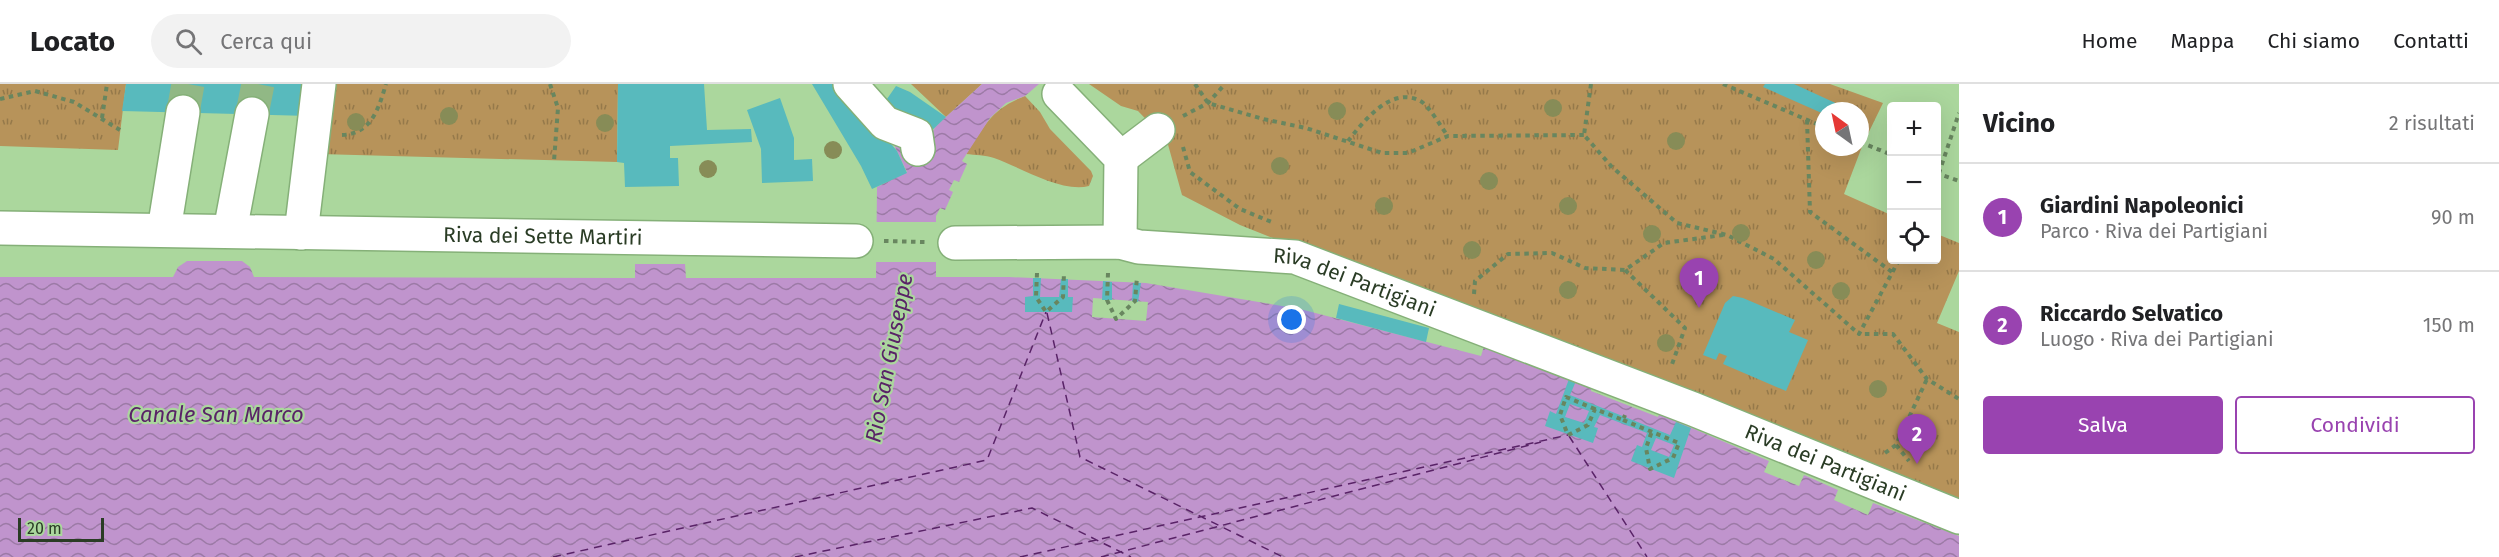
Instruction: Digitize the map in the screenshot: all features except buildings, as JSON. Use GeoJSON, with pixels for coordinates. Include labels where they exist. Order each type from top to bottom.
{"type":"FeatureCollection","features":[{"type":"Feature","properties":{"kind":"street"},"geometry":{"type":"LineString","coordinates":[[301,233],[319,84]]}},
{"type":"Feature","properties":{"kind":"street"},"geometry":{"type":"LineString","coordinates":[[1059,94],[1121,158],[1120,242]]}},
{"type":"Feature","properties":{"kind":"street"},"geometry":{"type":"LineString","coordinates":[[164,231],[183,112]]}},
{"type":"Feature","properties":{"kind":"street"},"geometry":{"type":"LineString","coordinates":[[230,231],[252,114]]}},
{"type":"Feature","properties":{"kind":"street"},"geometry":{"type":"LineString","coordinates":[[1121,158],[1158,130]]}},
{"type":"Feature","properties":{"kind":"street","name":"Riva dei Sette Martiri"},"geometry":{"type":"LineString","coordinates":[[0,228],[856,241]]}},
{"type":"Feature","properties":{"kind":"street","name":"Riva dei Partigiani"},"geometry":{"type":"LineString","coordinates":[[956,243],[1120,242],[1139,247],[1295,256],[1576,373],[1637,403],[1690,418],[1858,476],[1959,517]]}},
{"type":"Feature","properties":{"kind":"path"},"geometry":{"type":"LineString","coordinates":[[102,118],[108,84]]}},
{"type":"Feature","properties":{"kind":"path"},"geometry":{"type":"LineString","coordinates":[[312,135],[346,135],[370,124],[377,113],[387,84]]}},
{"type":"Feature","properties":{"kind":"path"},"geometry":{"type":"LineString","coordinates":[[550,84],[558,108],[554,161]]}},
{"type":"Feature","properties":{"kind":"path"},"geometry":{"type":"LineString","coordinates":[[1195,84],[1208,103],[1348,141],[1382,153],[1408,153],[1448,136],[1584,135]]}},
{"type":"Feature","properties":{"kind":"path"},"geometry":{"type":"LineString","coordinates":[[1208,103],[1225,84]]}},
{"type":"Feature","properties":{"kind":"path"},"geometry":{"type":"LineString","coordinates":[[1591,84],[1584,135],[1612,167],[1677,223],[1727,235],[1774,259],[1859,334],[1893,334],[1927,379],[1959,399]]}},
{"type":"Feature","properties":{"kind":"path"},"geometry":{"type":"LineString","coordinates":[[1723,84],[1815,123]]}},
{"type":"Feature","properties":{"kind":"path"},"geometry":{"type":"LineString","coordinates":[[0,99],[35,92],[74,102],[120,130]]}},
{"type":"Feature","properties":{"kind":"path"},"geometry":{"type":"LineString","coordinates":[[1348,141],[1373,110],[1389,98],[1409,94],[1423,102],[1448,136]]}},
{"type":"Feature","properties":{"kind":"path"},"geometry":{"type":"LineString","coordinates":[[1941,165],[1959,113]]}},
{"type":"Feature","properties":{"kind":"path"},"geometry":{"type":"LineString","coordinates":[[1807,120],[1810,212],[1892,272]]}},
{"type":"Feature","properties":{"kind":"path"},"geometry":{"type":"LineString","coordinates":[[1869,146],[1887,153]]}},
{"type":"Feature","properties":{"kind":"path"},"geometry":{"type":"LineString","coordinates":[[1941,175],[1959,181]]}},
{"type":"Feature","properties":{"kind":"path"},"geometry":{"type":"LineString","coordinates":[[1474,297],[1475,281],[1508,254],[1552,253],[1586,268],[1625,270],[1664,243],[1727,235]]}},
{"type":"Feature","properties":{"kind":"path"},"geometry":{"type":"LineString","coordinates":[[889,242],[918,242]]}},
{"type":"Feature","properties":{"kind":"path"},"geometry":{"type":"LineString","coordinates":[[1859,334],[1897,264]]}},
{"type":"Feature","properties":{"kind":"path"},"geometry":{"type":"LineString","coordinates":[[1595,409],[1588,425],[1568,435],[1560,415],[1566,397],[1595,409],[1637,403],[1685,328],[1625,270]]}},
{"type":"Feature","properties":{"kind":"path"},"geometry":{"type":"LineString","coordinates":[[1037,278],[1036,297],[1046,312],[1063,297],[1064,279]]}},
{"type":"Feature","properties":{"kind":"path"},"geometry":{"type":"LineString","coordinates":[[1108,282],[1107,300],[1116,318],[1135,301],[1136,282]]}},
{"type":"Feature","properties":{"kind":"path"},"geometry":{"type":"LineString","coordinates":[[1858,476],[1860,470],[1896,445],[1927,379]]}},
{"type":"Feature","properties":{"kind":"path"},"geometry":{"type":"LineString","coordinates":[[1637,403],[1652,431],[1679,443],[1673,458],[1650,469],[1646,448],[1652,431]]}},
{"type":"Feature","properties":{"kind":"green space"},"geometry":{"type":"Polygon","coordinates":[[[0,84],[126,84],[118,150],[0,146],[0,84]]]}},
{"type":"Feature","properties":{"kind":"green space"},"geometry":{"type":"Polygon","coordinates":[[[326,84],[618,84],[617,162],[319,154],[326,84]]]}},
{"type":"Feature","properties":{"kind":"green space"},"geometry":{"type":"Polygon","coordinates":[[[911,84],[982,84],[946,117],[911,84]]]}},
{"type":"Feature","properties":{"kind":"green space"},"geometry":{"type":"Polygon","coordinates":[[[1089,84],[1830,84],[1883,103],[1869,132],[1869,102],[1815,102],[1815,156],[1858,156],[1844,194],[1887,213],[1887,264],[1941,264],[1941,236],[1959,243],[1959,271],[1937,323],[1959,332],[1959,509],[1240,225],[1182,195],[1167,141],[1138,111],[1121,106],[1089,84]]]}},
{"type":"Feature","properties":{"kind":"green space"},"geometry":{"type":"Polygon","coordinates":[[[1025,96],[1040,112],[1050,129],[1091,171],[1093,176],[1089,186],[1066,186],[1053,183],[994,158],[966,154],[996,112],[1025,96]]]}},
{"type":"Feature","properties":{"kind":"water","name":"Canale San Marco"},"geometry":{"type":"Polygon","coordinates":[[[982,84],[1039,84],[1025,96],[1006,103],[990,118],[962,161],[967,164],[959,182],[954,180],[949,190],[953,192],[945,210],[940,208],[936,216],[936,277],[1009,277],[1146,283],[1300,309],[1481,356],[1485,343],[1591,388],[1591,391],[1658,417],[1659,414],[1769,461],[1764,472],[1799,486],[1804,475],[1838,490],[1834,500],[1868,515],[1873,503],[1959,536],[1959,557],[0,557],[0,277],[173,277],[178,267],[187,261],[242,261],[250,267],[254,277],[635,278],[635,264],[685,264],[686,278],[876,278],[877,187],[907,172],[894,145],[909,138],[918,156],[936,126],[982,84]]]}},
{"type":"Feature","properties":{"kind":"pier"},"geometry":{"type":"Polygon","coordinates":[[[874,222],[939,222],[939,262],[873,262],[874,222]]]}},
{"type":"Feature","properties":{"kind":"pier"},"geometry":{"type":"Polygon","coordinates":[[[1093,298],[1148,302],[1146,321],[1092,317],[1093,298]]]}},
{"type":"Feature","properties":{"kind":"ferry route"},"geometry":{"type":"LineString","coordinates":[[553,557],[987,460],[1046,312]]}},
{"type":"Feature","properties":{"kind":"ferry route"},"geometry":{"type":"LineString","coordinates":[[1047,313],[1080,457],[1283,557]]}},
{"type":"Feature","properties":{"kind":"ferry route"},"geometry":{"type":"LineString","coordinates":[[1020,557],[1568,435]]}},
{"type":"Feature","properties":{"kind":"ferry route"},"geometry":{"type":"LineString","coordinates":[[1569,436],[1647,557]]}},
{"type":"Feature","properties":{"kind":"ferry route"},"geometry":{"type":"LineString","coordinates":[[1101,557],[1541,442]]}},
{"type":"Feature","properties":{"kind":"ferry route"},"geometry":{"type":"LineString","coordinates":[[795,557],[1032,508],[1131,557]]}},
{"type":"Feature","properties":{"kind":"tunnel"},"geometry":{"type":"LineString","coordinates":[[183,112],[188,84]]}},
{"type":"Feature","properties":{"kind":"tunnel"},"geometry":{"type":"LineString","coordinates":[[252,114],[258,84]]}},
{"type":"Feature","properties":{"kind":"place","name":"Giardini Napoleonici"},"geometry":{"type":"Point","coordinates":[1699,308]}},
{"type":"Feature","properties":{"kind":"place","name":"Riccardo Selvatico"},"geometry":{"type":"Point","coordinates":[1917,464]}},
{"type":"Feature","properties":{"kind":"water label","name":"Rio San Giuseppe"},"geometry":{"type":"Point","coordinates":[889,358]}}]}
